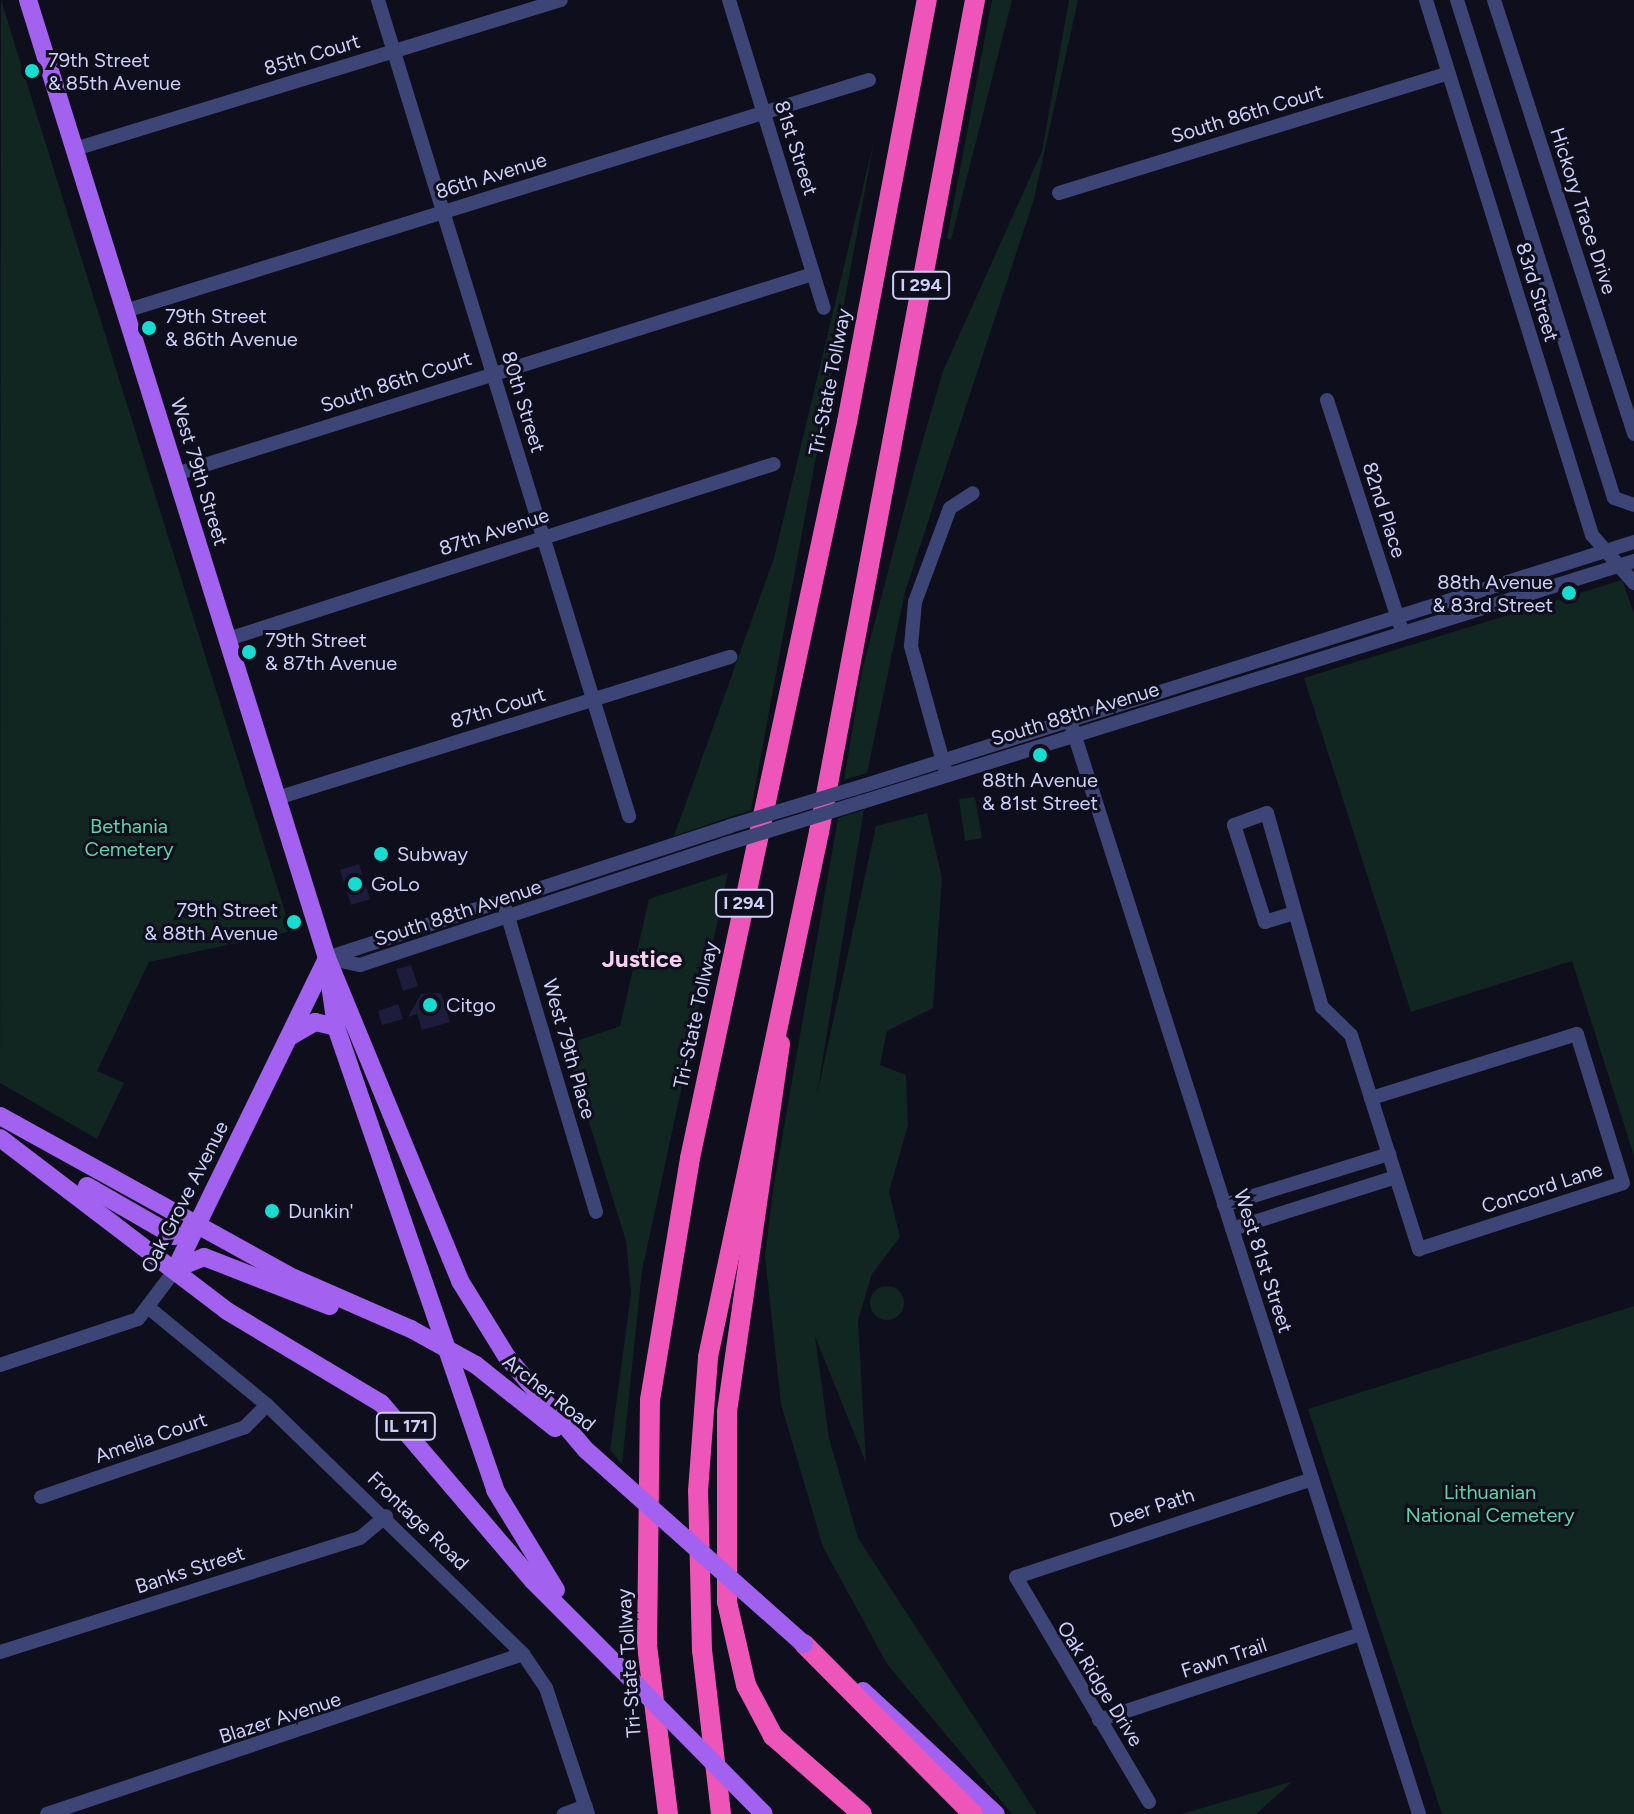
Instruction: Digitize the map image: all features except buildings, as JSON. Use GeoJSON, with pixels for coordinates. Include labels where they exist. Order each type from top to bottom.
{"type":"FeatureCollection","features":[{"type":"Feature","properties":{"kind":"highway","name":"Tri-State Tollway"},"geometry":{"type":"LineString","coordinates":[[668,1814],[647,1646],[650,1400],[687,1173],[847,422],[927,0]]}},
{"type":"Feature","properties":{"kind":"highway","name":"I 294"},"geometry":{"type":"LineString","coordinates":[[721,1814],[702,1651],[698,1491],[708,1357],[781,997],[819,832],[975,0]]}},
{"type":"Feature","properties":{"kind":"highway"},"geometry":{"type":"LineString","coordinates":[[781,997],[780,1072],[727,1412],[727,1602],[746,1685],[773,1736],[862,1814]]}},
{"type":"Feature","properties":{"kind":"highway"},"geometry":{"type":"LineString","coordinates":[[804,1644],[973,1814]]}},
{"type":"Feature","properties":{"kind":"main road","name":"West 79th Street"},"geometry":{"type":"LineString","coordinates":[[28,0],[327,958]]}},
{"type":"Feature","properties":{"kind":"main road"},"geometry":{"type":"LineString","coordinates":[[327,958],[336,1027],[495,1490],[538,1566],[591,1635],[764,1814]]}},
{"type":"Feature","properties":{"kind":"main road"},"geometry":{"type":"LineString","coordinates":[[327,958],[466,1293],[507,1357],[586,1450]]}},
{"type":"Feature","properties":{"kind":"main road","name":"Oak Grove Avenue"},"geometry":{"type":"LineString","coordinates":[[175,1270],[199,1227],[327,958]]}},
{"type":"Feature","properties":{"kind":"main road"},"geometry":{"type":"LineString","coordinates":[[289,1037],[315,1022],[336,1027]]}},
{"type":"Feature","properties":{"kind":"main road","name":"Archer Road"},"geometry":{"type":"LineString","coordinates":[[0,1116],[199,1227],[375,1316],[411,1329],[476,1365],[586,1450],[996,1814]]}},
{"type":"Feature","properties":{"kind":"main road","name":"IL 171"},"geometry":{"type":"LineString","coordinates":[[0,1138],[227,1311],[381,1403],[591,1635]]}},
{"type":"Feature","properties":{"kind":"main road"},"geometry":{"type":"LineString","coordinates":[[27,1156],[174,1236],[199,1227]]}},
{"type":"Feature","properties":{"kind":"main road"},"geometry":{"type":"LineString","coordinates":[[175,1270],[193,1256],[204,1257],[236,1275],[375,1316]]}},
{"type":"Feature","properties":{"kind":"street","name":"80th Street"},"geometry":{"type":"LineString","coordinates":[[378,0],[629,816]]}},
{"type":"Feature","properties":{"kind":"street","name":"85th Court"},"geometry":{"type":"LineString","coordinates":[[75,149],[561,0]]}},
{"type":"Feature","properties":{"kind":"street","name":"81st Street"},"geometry":{"type":"LineString","coordinates":[[729,0],[824,308]]}},
{"type":"Feature","properties":{"kind":"street","name":"83rd Street"},"geometry":{"type":"LineString","coordinates":[[1426,0],[1592,535],[1607,550],[1628,563],[1634,583]]}},
{"type":"Feature","properties":{"kind":"street"},"geometry":{"type":"LineString","coordinates":[[1457,0],[1614,498],[1634,505]]}},
{"type":"Feature","properties":{"kind":"street","name":"Hickory Trace Drive"},"geometry":{"type":"LineString","coordinates":[[1494,0],[1634,434]]}},
{"type":"Feature","properties":{"kind":"street","name":"South 86th Court"},"geometry":{"type":"LineString","coordinates":[[1059,193],[1447,74]]}},
{"type":"Feature","properties":{"kind":"street","name":"86th Avenue"},"geometry":{"type":"LineString","coordinates":[[125,311],[869,80]]}},
{"type":"Feature","properties":{"kind":"street","name":"South 86th Court"},"geometry":{"type":"LineString","coordinates":[[176,474],[492,372],[813,274]]}},
{"type":"Feature","properties":{"kind":"street","name":"82nd Place"},"geometry":{"type":"LineString","coordinates":[[1327,400],[1402,633]]}},
{"type":"Feature","properties":{"kind":"street","name":"87th Avenue"},"geometry":{"type":"LineString","coordinates":[[228,639],[774,464]]}},
{"type":"Feature","properties":{"kind":"street"},"geometry":{"type":"LineString","coordinates":[[945,768],[911,646],[915,602],[950,508],[973,493]]}},
{"type":"Feature","properties":{"kind":"street","name":"South 88th Avenue"},"geometry":{"type":"LineString","coordinates":[[327,958],[360,965],[509,918],[726,844],[862,802],[945,768],[1397,617],[1634,542]]}},
{"type":"Feature","properties":{"kind":"street","name":"South 88th Avenue"},"geometry":{"type":"LineString","coordinates":[[1072,728],[1402,633],[1628,563]]}},
{"type":"Feature","properties":{"kind":"street","name":"87th Court"},"geometry":{"type":"LineString","coordinates":[[277,798],[731,657]]}},
{"type":"Feature","properties":{"kind":"street","name":"West 81st Street"},"geometry":{"type":"LineString","coordinates":[[1072,728],[1419,1814]]}},
{"type":"Feature","properties":{"kind":"street","name":"South 88th Avenue"},"geometry":{"type":"LineString","coordinates":[[327,958],[502,898],[730,826],[866,785],[945,768]]}},
{"type":"Feature","properties":{"kind":"street","name":"Concord Lane"},"geometry":{"type":"LineString","coordinates":[[1291,914],[1265,922],[1234,825],[1267,813],[1296,901],[1291,914],[1322,1007],[1351,1035],[1371,1098],[1389,1154],[1419,1249],[1623,1183],[1577,1034],[1371,1098]]}},
{"type":"Feature","properties":{"kind":"street","name":"West 79th Place"},"geometry":{"type":"LineString","coordinates":[[502,898],[596,1212]]}},
{"type":"Feature","properties":{"kind":"street"},"geometry":{"type":"LineString","coordinates":[[1224,1205],[1389,1154]]}},
{"type":"Feature","properties":{"kind":"street"},"geometry":{"type":"LineString","coordinates":[[1232,1229],[1396,1177]]}},
{"type":"Feature","properties":{"kind":"street","name":"Oak Grove Avenue"},"geometry":{"type":"LineString","coordinates":[[0,1365],[118,1328],[149,1308],[175,1270]]}},
{"type":"Feature","properties":{"kind":"street","name":"Frontage Road"},"geometry":{"type":"LineString","coordinates":[[149,1308],[267,1405],[386,1516],[523,1654],[546,1688],[587,1810]]}},
{"type":"Feature","properties":{"kind":"street","name":"Amelia Court"},"geometry":{"type":"LineString","coordinates":[[41,1497],[245,1427],[267,1405]]}},
{"type":"Feature","properties":{"kind":"street","name":"Deer Path"},"geometry":{"type":"LineString","coordinates":[[1016,1587],[1025,1570],[1312,1479]]}},
{"type":"Feature","properties":{"kind":"street","name":"Banks Street"},"geometry":{"type":"LineString","coordinates":[[0,1652],[360,1538],[386,1516]]}},
{"type":"Feature","properties":{"kind":"street","name":"Oak Ridge Drive"},"geometry":{"type":"LineString","coordinates":[[1016,1587],[1149,1802]]}},
{"type":"Feature","properties":{"kind":"street","name":"Fawn Trail"},"geometry":{"type":"LineString","coordinates":[[1099,1720],[1361,1634]]}},
{"type":"Feature","properties":{"kind":"street","name":"Blazer Avenue"},"geometry":{"type":"LineString","coordinates":[[47,1814],[523,1654]]}},
{"type":"Feature","properties":{"kind":"street"},"geometry":{"type":"LineString","coordinates":[[564,1814],[587,1810]]}},
{"type":"Feature","properties":{"kind":"green space","name":"Bethania Cemetery"},"geometry":{"type":"Polygon","coordinates":[[[1,0],[291,931],[149,962],[97,1071],[124,1083],[97,1139],[0,1083],[1,0]]]}},
{"type":"Feature","properties":{"kind":"green space"},"geometry":{"type":"Polygon","coordinates":[[[900,0],[751,810],[674,836],[774,558],[874,141],[900,0]]]}},
{"type":"Feature","properties":{"kind":"green space"},"geometry":{"type":"Polygon","coordinates":[[[992,0],[1012,0],[951,240],[947,238],[992,0]]]}},
{"type":"Feature","properties":{"kind":"green space"},"geometry":{"type":"Polygon","coordinates":[[[1069,0],[1078,0],[1034,199],[905,592],[867,773],[844,780],[862,671],[915,468],[943,371],[1042,151],[1069,0]]]}},
{"type":"Feature","properties":{"kind":"green space"},"geometry":{"type":"Polygon","coordinates":[[[1622,580],[1634,613],[1634,1156],[1572,961],[1411,1012],[1304,678],[1622,580]]]}},
{"type":"Feature","properties":{"kind":"green space"},"geometry":{"type":"Polygon","coordinates":[[[975,797],[982,838],[965,841],[959,799],[975,797]]]}},
{"type":"Feature","properties":{"kind":"green space"},"geometry":{"type":"Polygon","coordinates":[[[864,810],[817,1094],[876,826],[927,813],[942,878],[933,1008],[887,1031],[880,1065],[906,1075],[908,1125],[889,1192],[900,1237],[872,1274],[858,1320],[866,1463],[815,1336],[829,1438],[858,1538],[1037,1814],[1012,1814],[887,1664],[823,1547],[781,1404],[765,1256],[773,1190],[838,818],[864,810]]]}},
{"type":"Feature","properties":{"kind":"green space"},"geometry":{"type":"Polygon","coordinates":[[[728,873],[642,1271],[622,1464],[610,1450],[631,1293],[626,1241],[565,1045],[620,1026],[649,899],[728,873]]]}},
{"type":"Feature","properties":{"kind":"green space"},"geometry":{"type":"Polygon","coordinates":[[[887,1286],[899,1291],[904,1303],[899,1315],[887,1320],[875,1315],[870,1303],[875,1291],[887,1286]]]}},
{"type":"Feature","properties":{"kind":"green space","name":"Lithuanian National Cemetery"},"geometry":{"type":"Polygon","coordinates":[[[1634,1306],[1634,1814],[1442,1814],[1308,1409],[1634,1306]]]}},
{"type":"Feature","properties":{"kind":"green space"},"geometry":{"type":"Polygon","coordinates":[[[1293,1781],[1256,1814],[1182,1814],[1293,1781]]]}},
{"type":"Feature","properties":{"kind":"place","name":"79th Street & 85th Avenue"},"geometry":{"type":"Point","coordinates":[32,71]}},
{"type":"Feature","properties":{"kind":"place","name":"79th Street & 86th Avenue"},"geometry":{"type":"Point","coordinates":[149,328]}},
{"type":"Feature","properties":{"kind":"place","name":"88th Avenue & 83rd Street"},"geometry":{"type":"Point","coordinates":[1569,593]}},
{"type":"Feature","properties":{"kind":"place","name":"79th Street & 87th Avenue"},"geometry":{"type":"Point","coordinates":[249,652]}},
{"type":"Feature","properties":{"kind":"place","name":"88th Avenue & 81st Street"},"geometry":{"type":"Point","coordinates":[1040,755]}},
{"type":"Feature","properties":{"kind":"place","name":"Subway"},"geometry":{"type":"Point","coordinates":[381,854]}},
{"type":"Feature","properties":{"kind":"place","name":"GoLo"},"geometry":{"type":"Point","coordinates":[355,884]}},
{"type":"Feature","properties":{"kind":"place","name":"79th Street & 88th Avenue"},"geometry":{"type":"Point","coordinates":[294,922]}},
{"type":"Feature","properties":{"kind":"place","name":"Citgo"},"geometry":{"type":"Point","coordinates":[430,1005]}},
{"type":"Feature","properties":{"kind":"place","name":"Dunkin'"},"geometry":{"type":"Point","coordinates":[272,1211]}},
{"type":"Feature","properties":{"kind":"district","name":"Justice"},"geometry":{"type":"Point","coordinates":[642,959]}}]}
